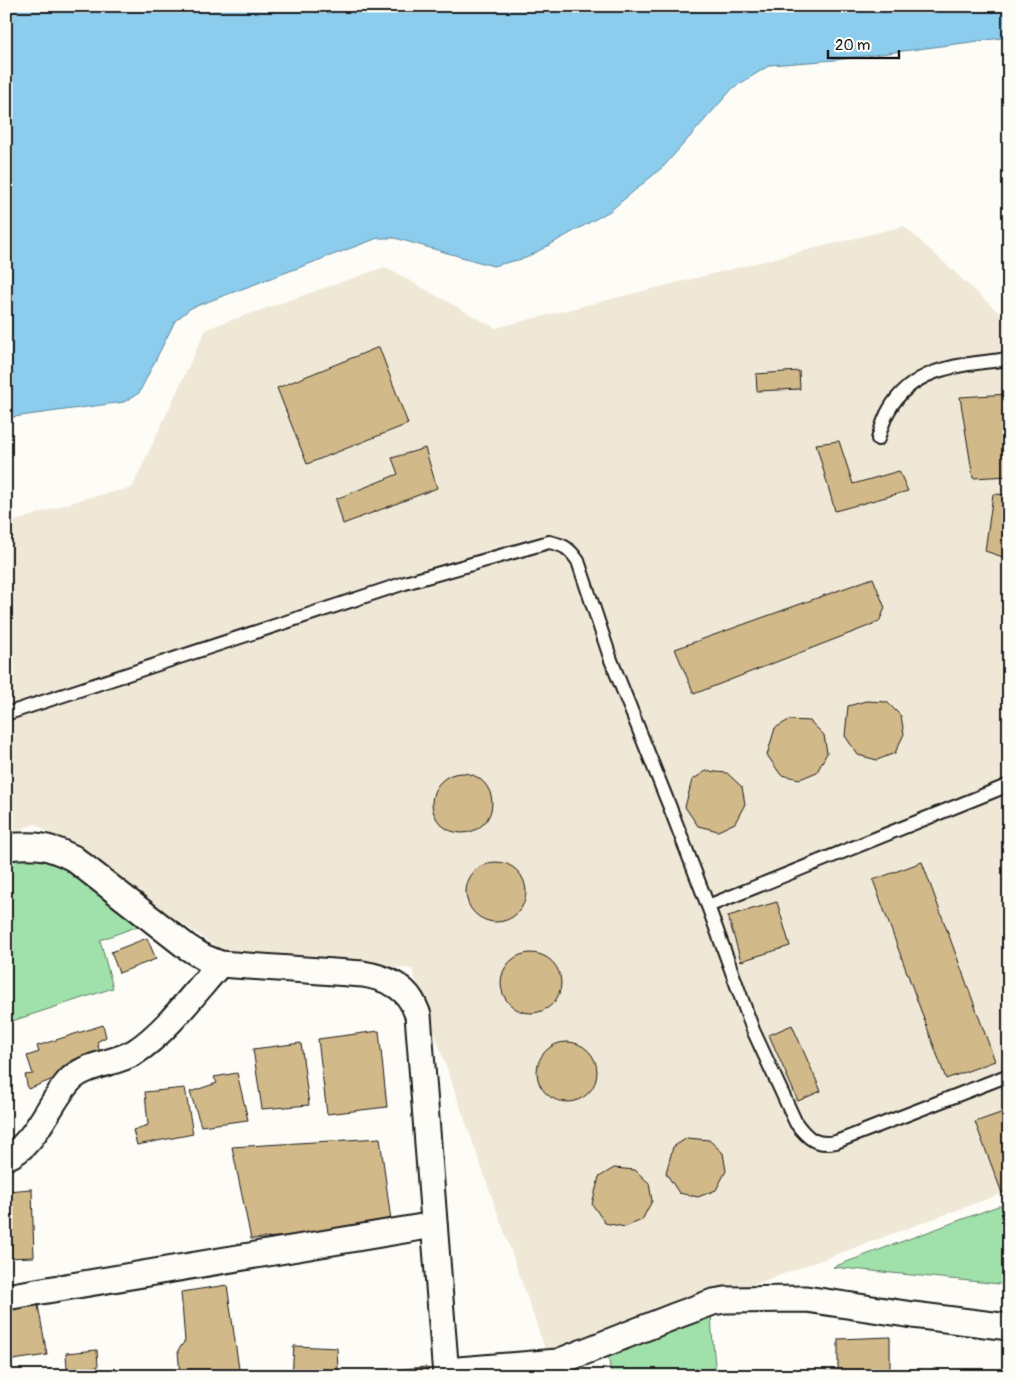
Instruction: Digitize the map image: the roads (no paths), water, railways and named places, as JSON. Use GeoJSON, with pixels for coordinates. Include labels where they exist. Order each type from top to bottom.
{"type":"FeatureCollection","features":[{"type":"Feature","properties":{"kind":"street"},"geometry":{"type":"LineString","coordinates":[[6,847],[28,844],[53,848],[73,858],[187,947],[203,957],[220,964],[363,974],[380,977],[398,987],[411,1000],[418,1015],[446,1374],[558,1362],[674,1316],[713,1302],[726,1300],[806,1299],[1009,1327]]}},
{"type":"Feature","properties":{"kind":"street"},"geometry":{"type":"LineString","coordinates":[[6,1157],[27,1142],[70,1079],[84,1070],[124,1058],[136,1051],[165,1027],[220,964]]}},
{"type":"Feature","properties":{"kind":"street"},"geometry":{"type":"LineString","coordinates":[[6,1297],[434,1225]]}},
{"type":"Feature","properties":{"kind":"lane"},"geometry":{"type":"LineString","coordinates":[[878,439],[888,410],[900,393],[917,380],[937,371],[1009,359]]}},
{"type":"Feature","properties":{"kind":"lane"},"geometry":{"type":"LineString","coordinates":[[6,714],[405,583],[549,542],[563,545],[573,553],[578,561],[611,660],[708,906],[753,1030],[796,1123],[803,1133],[813,1140],[825,1144],[836,1142],[1009,1075]]}},
{"type":"Feature","properties":{"kind":"lane"},"geometry":{"type":"LineString","coordinates":[[708,906],[1009,784]]}},
{"type":"Feature","properties":{"kind":"water"},"geometry":{"type":"Polygon","coordinates":[[[6,6],[1009,6],[1009,37],[835,60],[770,65],[733,88],[664,166],[610,211],[526,258],[493,266],[395,238],[378,238],[191,308],[175,321],[139,393],[124,402],[6,418],[6,6]]]}}]}
